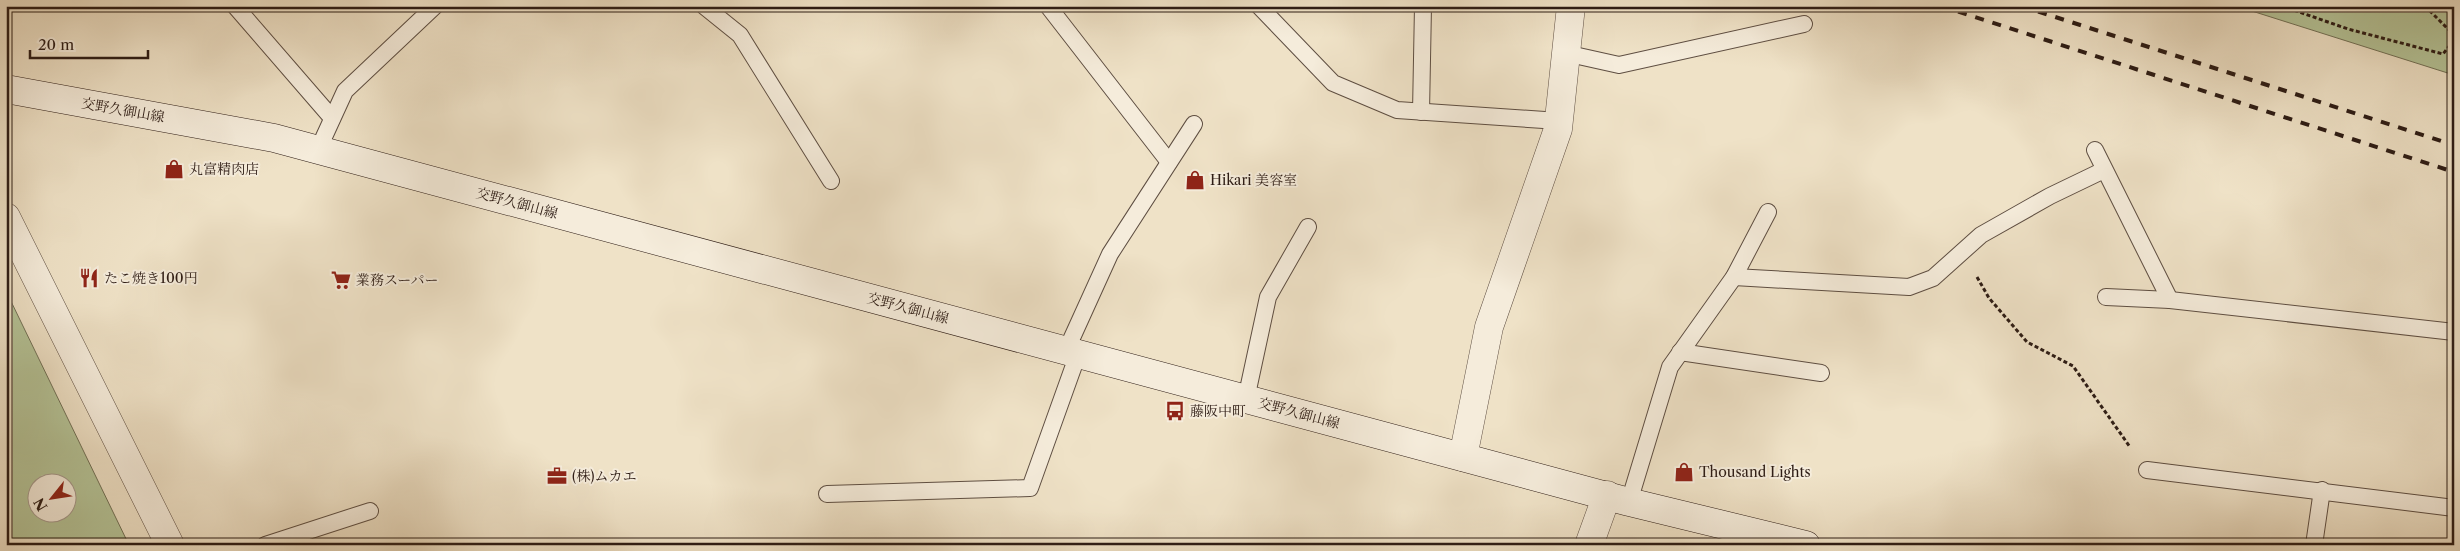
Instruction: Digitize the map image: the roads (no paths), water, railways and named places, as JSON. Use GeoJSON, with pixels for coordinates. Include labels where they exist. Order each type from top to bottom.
{"type":"FeatureCollection","features":[{"type":"Feature","properties":{"kind":"main road"},"geometry":{"type":"LineString","coordinates":[[1463,457],[1489,326],[1558,129],[1571,6]]}},
{"type":"Feature","properties":{"kind":"main road","name":"交野久御山線"},"geometry":{"type":"LineString","coordinates":[[6,88],[274,138],[1463,457],[1806,545]]}},
{"type":"Feature","properties":{"kind":"main road"},"geometry":{"type":"LineString","coordinates":[[6,217],[170,545]]}},
{"type":"Feature","properties":{"kind":"main road"},"geometry":{"type":"LineString","coordinates":[[1589,545],[1618,498]]}},
{"type":"Feature","properties":{"kind":"lane"},"geometry":{"type":"LineString","coordinates":[[235,6],[332,118]]}},
{"type":"Feature","properties":{"kind":"lane"},"geometry":{"type":"LineString","coordinates":[[704,6],[740,35],[831,181]]}},
{"type":"Feature","properties":{"kind":"lane"},"geometry":{"type":"LineString","coordinates":[[1048,6],[1170,162]]}},
{"type":"Feature","properties":{"kind":"lane"},"geometry":{"type":"LineString","coordinates":[[1259,6],[1333,83],[1397,110],[1559,122]]}},
{"type":"Feature","properties":{"kind":"lane"},"geometry":{"type":"LineString","coordinates":[[1421,112],[1423,6]]}},
{"type":"Feature","properties":{"kind":"lane"},"geometry":{"type":"LineString","coordinates":[[318,150],[345,91],[433,7]]}},
{"type":"Feature","properties":{"kind":"lane"},"geometry":{"type":"LineString","coordinates":[[1565,53],[1619,66],[1804,24]]}},
{"type":"Feature","properties":{"kind":"lane"},"geometry":{"type":"LineString","coordinates":[[828,494],[1030,488],[1072,352],[1110,254],[1194,124]]}},
{"type":"Feature","properties":{"kind":"lane"},"geometry":{"type":"LineString","coordinates":[[2094,150],[2170,300]]}},
{"type":"Feature","properties":{"kind":"lane"},"geometry":{"type":"LineString","coordinates":[[1734,277],[1909,287],[1933,278],[1981,235],[2050,196],[2104,170]]}},
{"type":"Feature","properties":{"kind":"lane"},"geometry":{"type":"LineString","coordinates":[[1618,498],[1670,367],[1734,277],[1768,212]]}},
{"type":"Feature","properties":{"kind":"lane"},"geometry":{"type":"LineString","coordinates":[[1246,399],[1268,297],[1308,227]]}},
{"type":"Feature","properties":{"kind":"lane"},"geometry":{"type":"LineString","coordinates":[[2106,297],[2170,300],[2454,332]]}},
{"type":"Feature","properties":{"kind":"lane"},"geometry":{"type":"LineString","coordinates":[[1680,352],[1821,373]]}},
{"type":"Feature","properties":{"kind":"lane"},"geometry":{"type":"LineString","coordinates":[[2146,470],[2322,490],[2454,508]]}},
{"type":"Feature","properties":{"kind":"lane"},"geometry":{"type":"LineString","coordinates":[[2314,545],[2322,490]]}},
{"type":"Feature","properties":{"kind":"lane"},"geometry":{"type":"LineString","coordinates":[[265,545],[370,511]]}},
{"type":"Feature","properties":{"kind":"railway"},"geometry":{"type":"LineString","coordinates":[[1941,6],[2454,172]]}},
{"type":"Feature","properties":{"kind":"railway"},"geometry":{"type":"LineString","coordinates":[[2021,6],[2454,145]]}},
{"type":"Feature","properties":{"kind":"place","name":"丸富精肉店"},"geometry":{"type":"Point","coordinates":[174,169]}},
{"type":"Feature","properties":{"kind":"place","name":"Hikari 美容室"},"geometry":{"type":"Point","coordinates":[1195,180]}},
{"type":"Feature","properties":{"kind":"place","name":"たこ焼き100円"},"geometry":{"type":"Point","coordinates":[89,278]}},
{"type":"Feature","properties":{"kind":"place","name":"業務スーパー"},"geometry":{"type":"Point","coordinates":[341,280]}},
{"type":"Feature","properties":{"kind":"place","name":"藤阪中町"},"geometry":{"type":"Point","coordinates":[1175,411]}},
{"type":"Feature","properties":{"kind":"place","name":"Thousand Lights"},"geometry":{"type":"Point","coordinates":[1684,472]}},
{"type":"Feature","properties":{"kind":"place","name":"(株)ムカエ"},"geometry":{"type":"Point","coordinates":[557,476]}}]}
